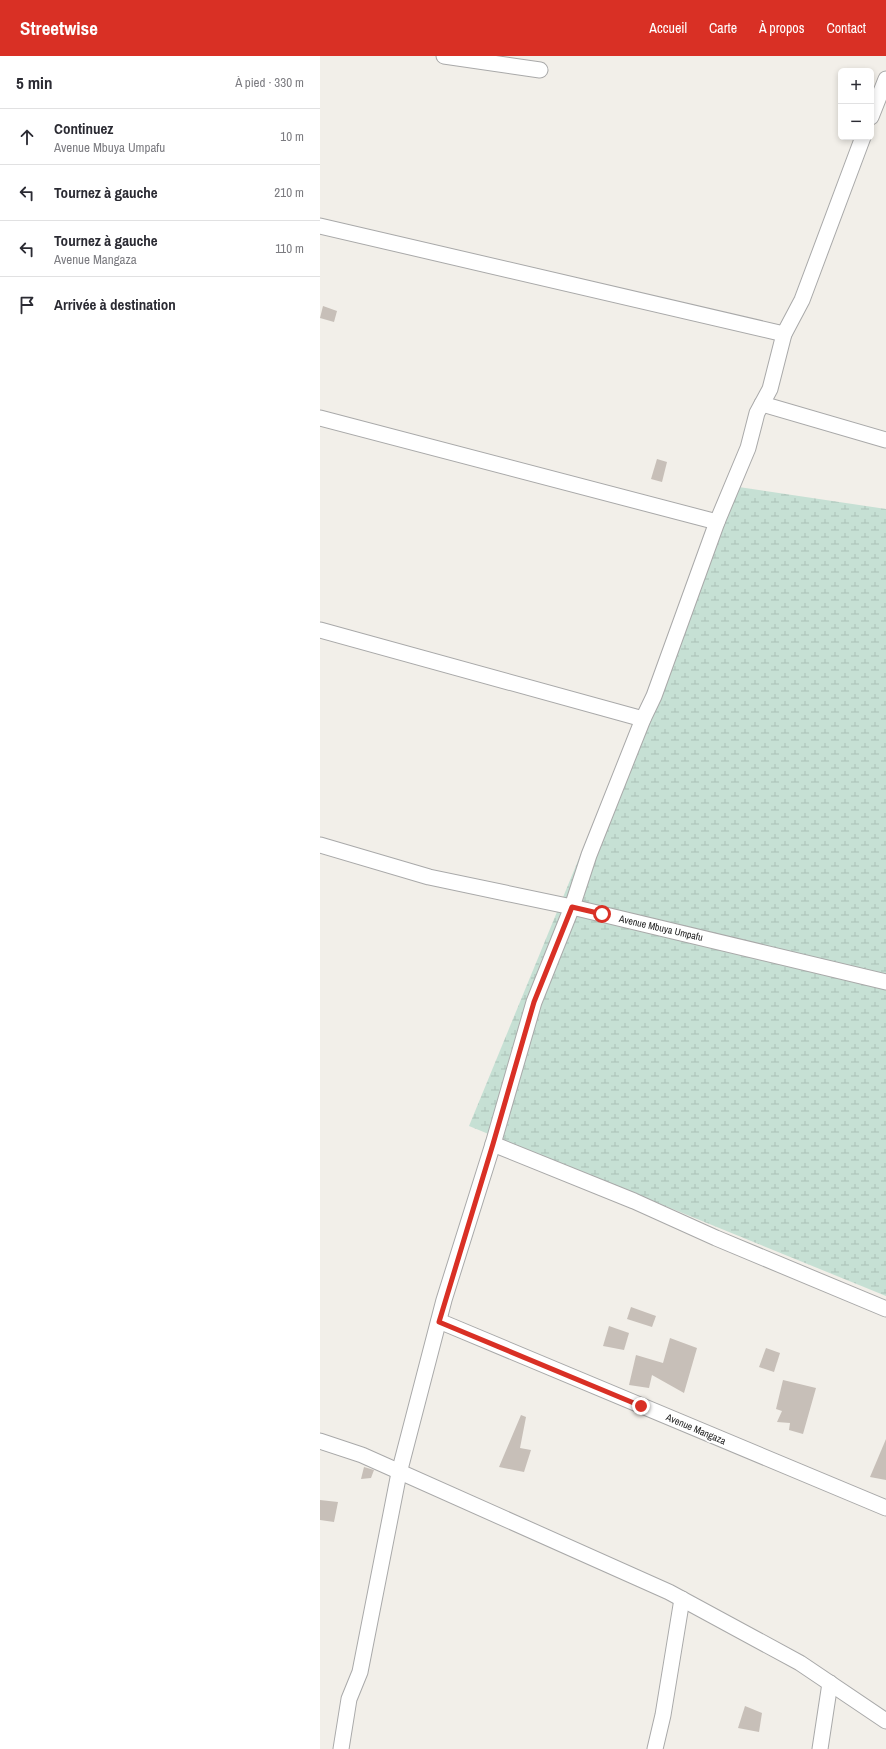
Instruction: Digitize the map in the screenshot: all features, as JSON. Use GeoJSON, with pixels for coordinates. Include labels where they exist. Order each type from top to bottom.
{"type":"FeatureCollection","features":[{"type":"Feature","properties":{"kind":"street"},"geometry":{"type":"LineString","coordinates":[[444,56],[540,70]]}},
{"type":"Feature","properties":{"kind":"street"},"geometry":{"type":"LineString","coordinates":[[874,109],[886,79]]}},
{"type":"Feature","properties":{"kind":"street"},"geometry":{"type":"LineString","coordinates":[[341,1749],[349,1699],[360,1672],[399,1473],[439,1322],[534,1002],[572,907],[589,855],[642,719],[654,696],[717,522],[748,448],[757,412],[770,389],[784,334],[802,300],[862,140]]}},
{"type":"Feature","properties":{"kind":"street"},"geometry":{"type":"LineString","coordinates":[[320,226],[784,334]]}},
{"type":"Feature","properties":{"kind":"street"},"geometry":{"type":"LineString","coordinates":[[762,404],[886,440]]}},
{"type":"Feature","properties":{"kind":"street"},"geometry":{"type":"LineString","coordinates":[[320,418],[717,522]]}},
{"type":"Feature","properties":{"kind":"street"},"geometry":{"type":"LineString","coordinates":[[320,630],[642,719]]}},
{"type":"Feature","properties":{"kind":"street","name":"Avenue Mbuya Umpafu"},"geometry":{"type":"LineString","coordinates":[[320,844],[429,877],[572,907],[886,982]]}},
{"type":"Feature","properties":{"kind":"street"},"geometry":{"type":"LineString","coordinates":[[493,1144],[634,1200],[716,1238],[886,1309]]}},
{"type":"Feature","properties":{"kind":"street","name":"Avenue Mangaza"},"geometry":{"type":"LineString","coordinates":[[439,1322],[886,1508]]}},
{"type":"Feature","properties":{"kind":"street"},"geometry":{"type":"LineString","coordinates":[[320,1441],[362,1455],[399,1473],[682,1599],[800,1663],[886,1720]]}},
{"type":"Feature","properties":{"kind":"street"},"geometry":{"type":"LineString","coordinates":[[656,1749],[682,1599]]}},
{"type":"Feature","properties":{"kind":"street"},"geometry":{"type":"LineString","coordinates":[[820,1749],[830,1683]]}},
{"type":"Feature","properties":{"kind":"green space"},"geometry":{"type":"Polygon","coordinates":[[[732,486],[886,509],[886,1296],[469,1126],[732,486]]]}},
{"type":"Feature","properties":{"kind":"building"},"geometry":{"type":"Polygon","coordinates":[[[323,306],[337,311],[334,322],[320,318],[323,306]]]}},
{"type":"Feature","properties":{"kind":"building"},"geometry":{"type":"Polygon","coordinates":[[[657,459],[667,462],[662,482],[651,479],[657,459]]]}},
{"type":"Feature","properties":{"kind":"building"},"geometry":{"type":"Polygon","coordinates":[[[631,1307],[656,1316],[652,1327],[627,1319],[631,1307]]]}},
{"type":"Feature","properties":{"kind":"building"},"geometry":{"type":"Polygon","coordinates":[[[609,1326],[629,1333],[624,1350],[603,1346],[609,1326]]]}},
{"type":"Feature","properties":{"kind":"building"},"geometry":{"type":"Polygon","coordinates":[[[670,1338],[697,1348],[684,1393],[652,1375],[649,1388],[629,1385],[636,1355],[663,1363],[670,1338]]]}},
{"type":"Feature","properties":{"kind":"building"},"geometry":{"type":"Polygon","coordinates":[[[766,1348],[780,1353],[774,1372],[759,1367],[766,1348]]]}},
{"type":"Feature","properties":{"kind":"building"},"geometry":{"type":"Polygon","coordinates":[[[783,1380],[816,1388],[803,1434],[789,1430],[790,1423],[777,1422],[782,1411],[776,1409],[783,1380]]]}},
{"type":"Feature","properties":{"kind":"building"},"geometry":{"type":"Polygon","coordinates":[[[521,1415],[526,1417],[520,1448],[531,1450],[524,1472],[499,1467],[521,1415]]]}},
{"type":"Feature","properties":{"kind":"building"},"geometry":{"type":"Polygon","coordinates":[[[886,1439],[886,1480],[870,1477],[886,1439]]]}},
{"type":"Feature","properties":{"kind":"building"},"geometry":{"type":"Polygon","coordinates":[[[364,1467],[374,1470],[371,1478],[361,1479],[364,1467]]]}},
{"type":"Feature","properties":{"kind":"building"},"geometry":{"type":"Polygon","coordinates":[[[320,1500],[338,1502],[334,1522],[320,1520],[320,1500]]]}},
{"type":"Feature","properties":{"kind":"building"},"geometry":{"type":"Polygon","coordinates":[[[745,1706],[762,1713],[759,1732],[738,1728],[745,1706]]]}},
{"type":"Feature","properties":{"kind":"route"},"geometry":{"type":"LineString","coordinates":[[602,914],[572,907],[544,975],[534,1002],[493,1144],[444,1300],[439,1322],[641,1406]]}}]}
